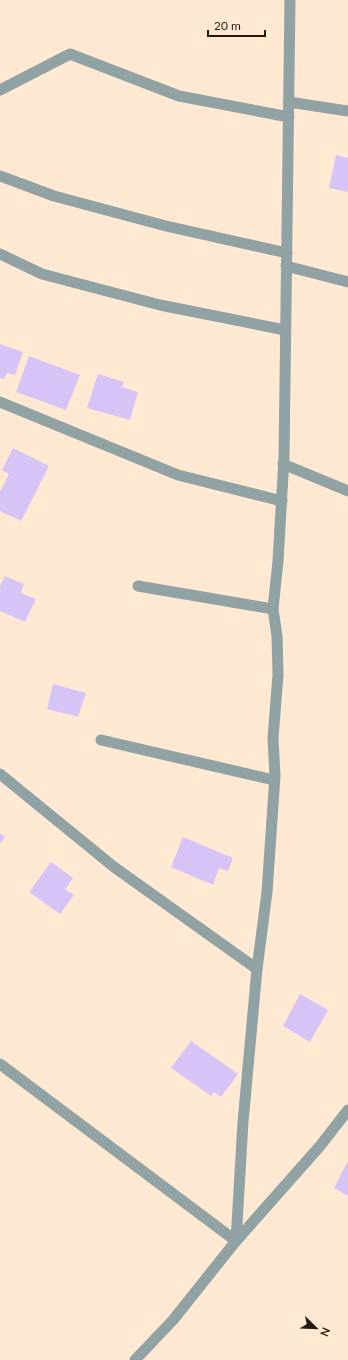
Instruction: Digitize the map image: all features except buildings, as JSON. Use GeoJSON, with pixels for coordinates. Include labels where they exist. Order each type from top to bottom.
{"type":"FeatureCollection","features":[{"type":"Feature","properties":{"kind":"street"},"geometry":{"type":"LineString","coordinates":[[236,1240],[243,1122],[257,969],[267,892],[274,780],[273,738],[278,675],[277,636],[273,609],[282,501],[290,0]]}},
{"type":"Feature","properties":{"kind":"street"},"geometry":{"type":"LineString","coordinates":[[0,90],[70,54],[179,96],[288,117]]}},
{"type":"Feature","properties":{"kind":"street"},"geometry":{"type":"LineString","coordinates":[[289,102],[348,111]]}},
{"type":"Feature","properties":{"kind":"street"},"geometry":{"type":"LineString","coordinates":[[0,176],[54,196],[166,226],[286,253]]}},
{"type":"Feature","properties":{"kind":"street"},"geometry":{"type":"LineString","coordinates":[[0,254],[49,276],[160,305],[285,330]]}},
{"type":"Feature","properties":{"kind":"street"},"geometry":{"type":"LineString","coordinates":[[286,266],[348,282]]}},
{"type":"Feature","properties":{"kind":"street"},"geometry":{"type":"LineString","coordinates":[[0,402],[178,475],[282,501]]}},
{"type":"Feature","properties":{"kind":"street"},"geometry":{"type":"LineString","coordinates":[[283,464],[348,491]]}},
{"type":"Feature","properties":{"kind":"street"},"geometry":{"type":"LineString","coordinates":[[138,586],[273,609]]}},
{"type":"Feature","properties":{"kind":"street"},"geometry":{"type":"LineString","coordinates":[[101,740],[274,780]]}},
{"type":"Feature","properties":{"kind":"street"},"geometry":{"type":"LineString","coordinates":[[0,774],[114,866],[257,969]]}},
{"type":"Feature","properties":{"kind":"street"},"geometry":{"type":"LineString","coordinates":[[0,1064],[236,1240]]}},
{"type":"Feature","properties":{"kind":"street"},"geometry":{"type":"LineString","coordinates":[[134,1360],[173,1320],[236,1240],[320,1146],[348,1110]]}}]}
